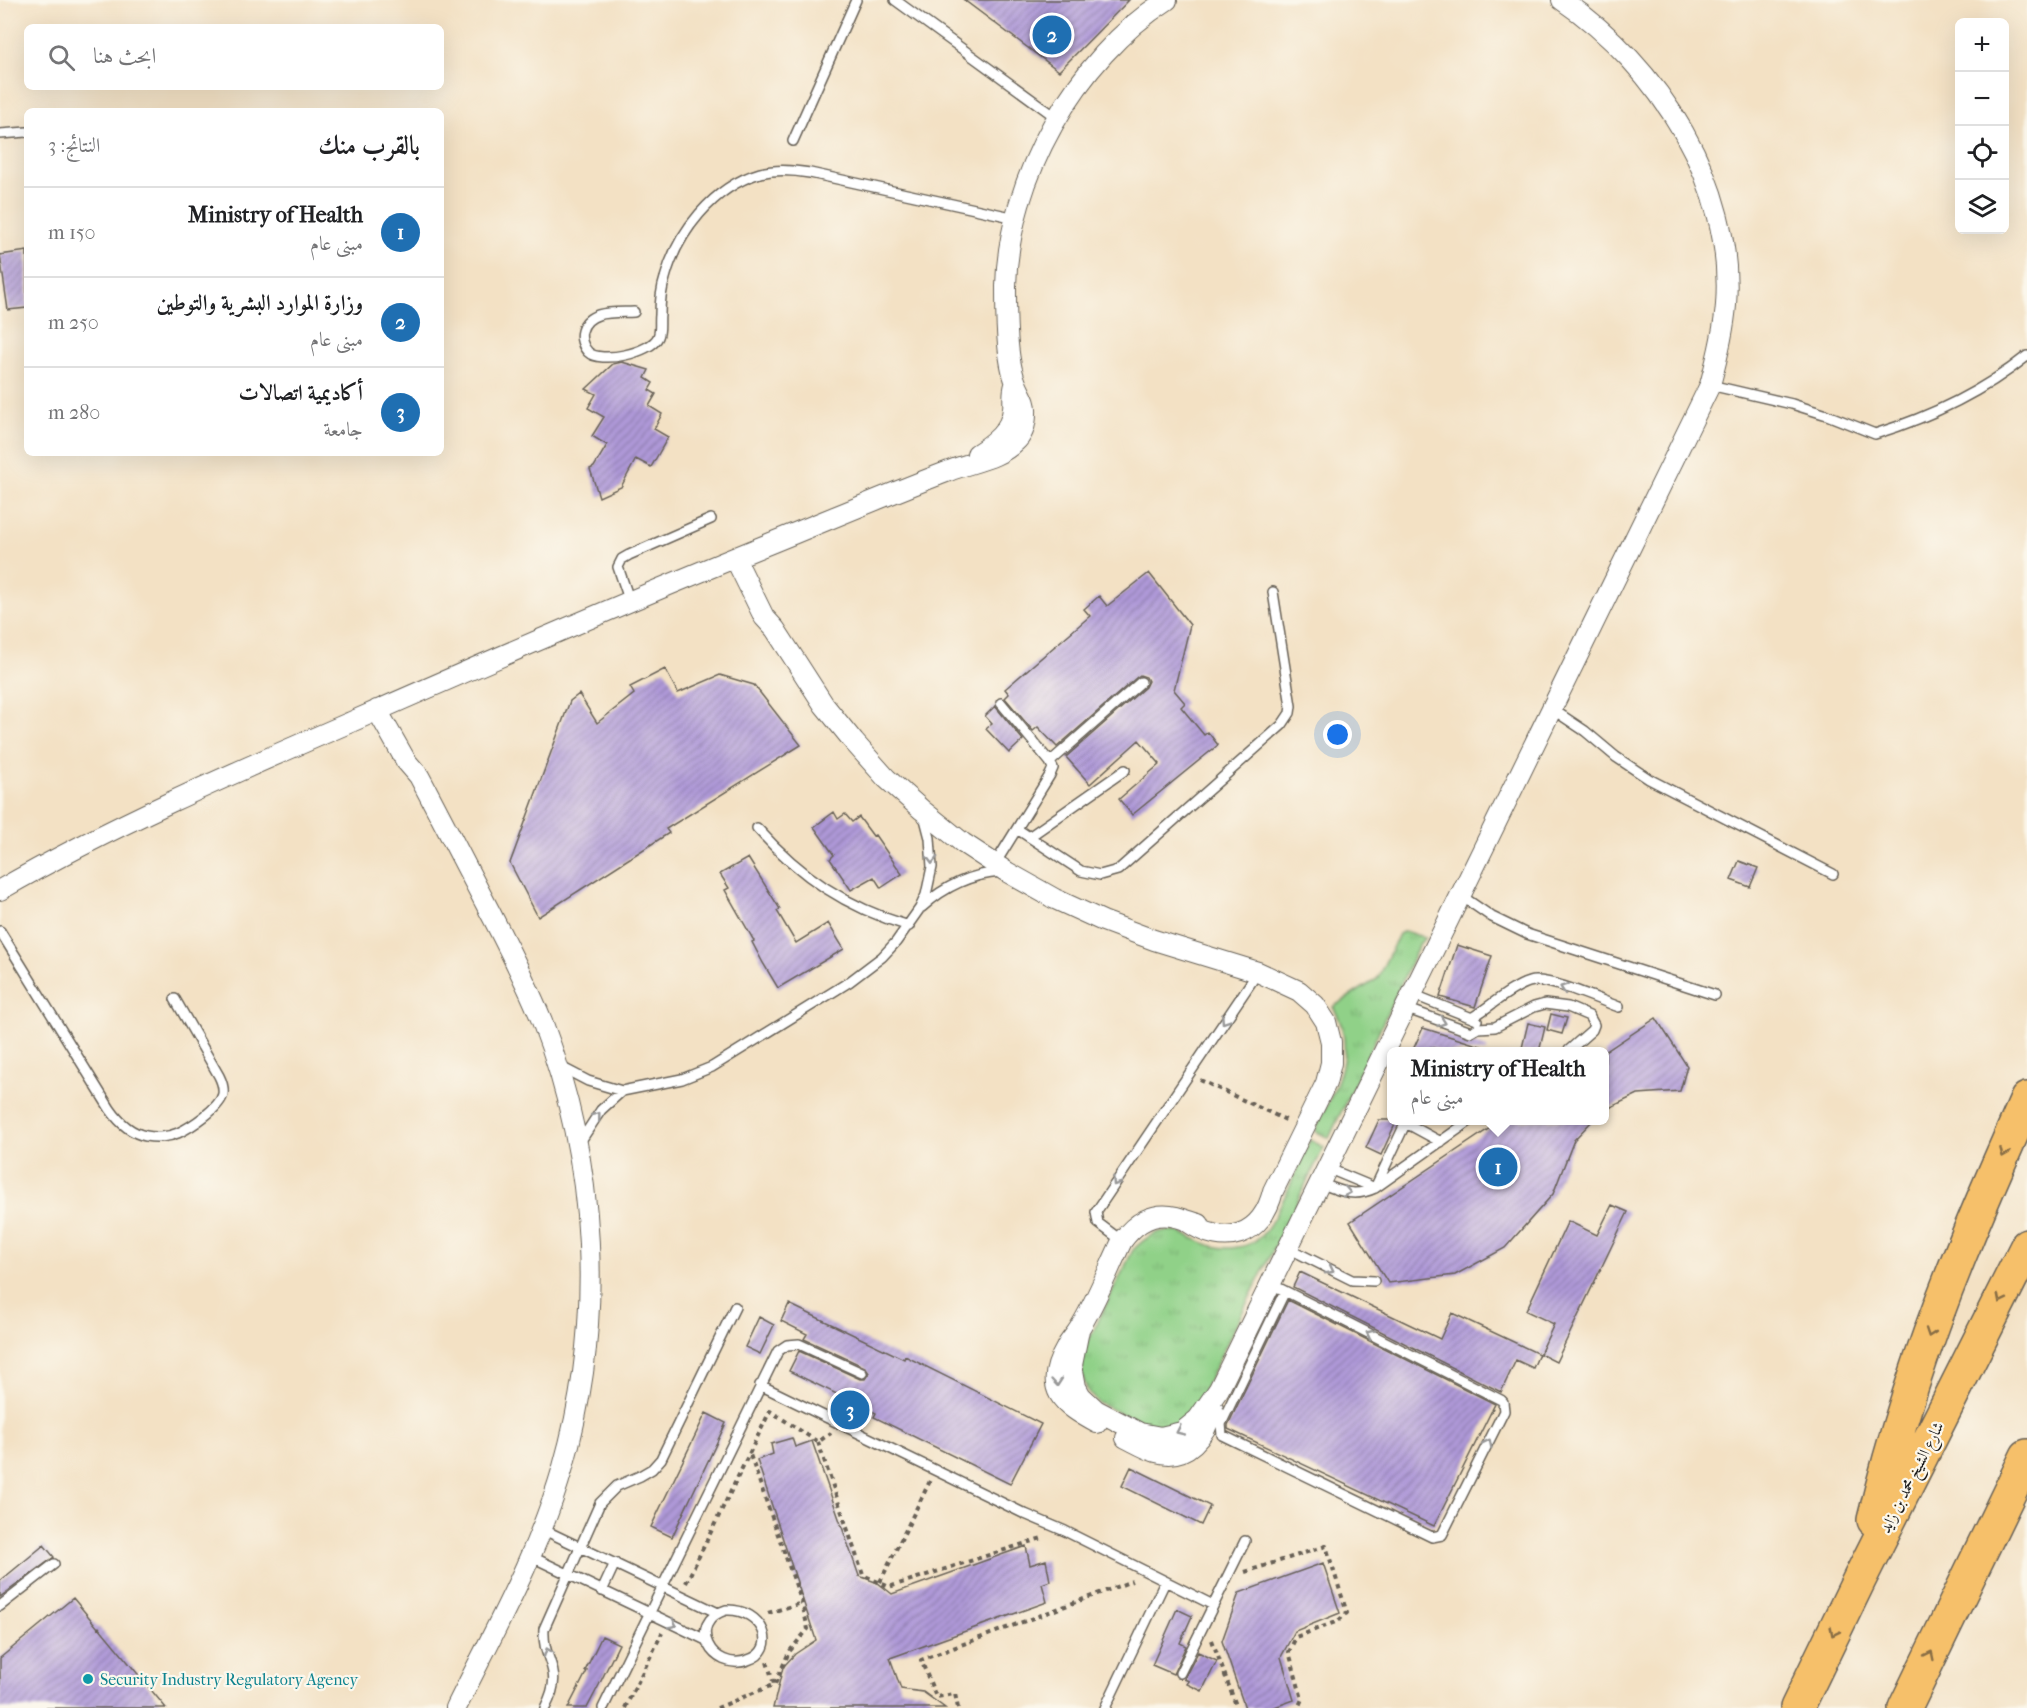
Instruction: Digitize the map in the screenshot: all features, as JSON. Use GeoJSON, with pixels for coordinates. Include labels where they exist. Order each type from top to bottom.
{"type":"FeatureCollection","features":[{"type":"Feature","properties":{"kind":"highway"},"geometry":{"type":"LineString","coordinates":[[1859,1580],[1880,1492],[1905,1406],[1934,1321],[1967,1237],[2027,1099]]}},
{"type":"Feature","properties":{"kind":"highway","name":"شارع الشيخ محمد بن زايد"},"geometry":{"type":"LineString","coordinates":[[1797,1708],[2027,1246]]}},
{"type":"Feature","properties":{"kind":"highway"},"geometry":{"type":"LineString","coordinates":[[1905,1708],[2027,1456]]}},
{"type":"Feature","properties":{"kind":"highway"},"geometry":{"type":"LineString","coordinates":[[2000,1513],[2027,1478]]}},
{"type":"Feature","properties":{"kind":"street"},"geometry":{"type":"LineString","coordinates":[[0,890],[110,830],[176,798],[741,555],[951,469],[1005,451],[1020,436],[1025,427],[1026,406],[1016,382],[1008,338],[1006,282],[1016,218],[1026,183],[1057,118],[1078,86],[1101,57],[1128,30],[1167,0]]}},
{"type":"Feature","properties":{"kind":"street"},"geometry":{"type":"LineString","coordinates":[[741,555],[771,609],[775,629],[824,705],[886,778],[963,843],[1055,899],[1103,921],[1154,940],[1258,972],[1299,991],[1315,1005],[1326,1022],[1331,1042],[1331,1063],[1326,1083],[1273,1191],[1269,1207],[1260,1220],[1248,1230],[1233,1235],[1216,1236],[1201,1231],[1176,1217],[1163,1215],[1151,1217],[1139,1223],[1122,1241],[1079,1330],[1066,1347],[1057,1368],[1057,1388],[1071,1409],[1115,1426],[1154,1452],[1163,1454],[1180,1452],[1199,1440],[1205,1431],[1278,1287],[1288,1248],[1323,1175],[1687,437],[1710,385],[1721,344],[1726,303],[1725,261],[1720,230],[1706,179],[1690,140],[1644,73],[1615,42],[1563,0]]}},
{"type":"Feature","properties":{"kind":"street"},"geometry":{"type":"LineString","coordinates":[[383,708],[415,756],[419,776],[514,960],[542,1020],[558,1066],[578,1145],[588,1209],[591,1274],[588,1340],[563,1467],[542,1529],[456,1708]]}},
{"type":"Feature","properties":{"kind":"lane"},"geometry":{"type":"LineString","coordinates":[[793,141],[856,0]]}},
{"type":"Feature","properties":{"kind":"lane"},"geometry":{"type":"LineString","coordinates":[[895,0],[1057,118]]}},
{"type":"Feature","properties":{"kind":"lane"},"geometry":{"type":"LineString","coordinates":[[0,134],[24,132]]}},
{"type":"Feature","properties":{"kind":"lane"},"geometry":{"type":"LineString","coordinates":[[634,312],[597,315],[590,319],[581,334],[586,351],[593,356],[610,358],[647,349],[654,344],[660,329],[660,300],[664,278],[681,238],[708,205],[744,180],[759,173],[776,170],[810,173],[1016,218]]}},
{"type":"Feature","properties":{"kind":"lane"},"geometry":{"type":"LineString","coordinates":[[1710,385],[1827,414],[1875,434],[1933,414],[1961,400],[2027,356]]}},
{"type":"Feature","properties":{"kind":"lane"},"geometry":{"type":"LineString","coordinates":[[630,602],[618,567],[622,560],[647,546],[711,519]]}},
{"type":"Feature","properties":{"kind":"lane"},"geometry":{"type":"LineString","coordinates":[[1017,829],[1081,872],[1100,875],[1118,870],[1282,725],[1290,713],[1291,706],[1273,592]]}},
{"type":"Feature","properties":{"kind":"lane"},"geometry":{"type":"LineString","coordinates":[[1050,762],[1141,682]]}},
{"type":"Feature","properties":{"kind":"lane"},"geometry":{"type":"LineString","coordinates":[[558,1066],[588,1081],[621,1091],[682,1079],[712,1067],[858,976],[882,957],[930,899],[954,884],[1001,868],[1017,829],[1052,772],[1050,762],[1001,704]]}},
{"type":"Feature","properties":{"kind":"lane"},"geometry":{"type":"LineString","coordinates":[[1552,709],[1585,731],[1616,757],[1649,778],[1833,874]]}},
{"type":"Feature","properties":{"kind":"lane"},"geometry":{"type":"LineString","coordinates":[[1029,837],[1125,770]]}},
{"type":"Feature","properties":{"kind":"lane"},"geometry":{"type":"LineString","coordinates":[[920,909],[930,881],[932,853],[929,831],[922,810]]}},
{"type":"Feature","properties":{"kind":"lane"},"geometry":{"type":"LineString","coordinates":[[757,828],[774,847],[814,882],[859,908],[909,926]]}},
{"type":"Feature","properties":{"kind":"lane"},"geometry":{"type":"LineString","coordinates":[[1460,895],[1492,917],[1527,934],[1715,995]]}},
{"type":"Feature","properties":{"kind":"lane"},"geometry":{"type":"LineString","coordinates":[[0,931],[119,1122],[147,1136],[163,1137],[178,1133],[219,1104],[222,1095],[223,1085],[219,1076],[175,999]]}},
{"type":"Feature","properties":{"kind":"lane"},"geometry":{"type":"LineString","coordinates":[[1122,1241],[1098,1223],[1096,1212],[1258,972]]}},
{"type":"Feature","properties":{"kind":"lane"},"geometry":{"type":"LineString","coordinates":[[1473,1017],[1522,985],[1536,980],[1619,1007]]}},
{"type":"Feature","properties":{"kind":"lane"},"geometry":{"type":"LineString","coordinates":[[1409,1001],[1473,1017],[1477,1019],[1478,1028]]}},
{"type":"Feature","properties":{"kind":"lane"},"geometry":{"type":"LineString","coordinates":[[1409,1001],[1471,1032],[1478,1028],[1495,1027],[1534,1007],[1545,1004],[1568,1007],[1589,1016],[1594,1025],[1592,1030],[1573,1047]]}},
{"type":"Feature","properties":{"kind":"lane"},"geometry":{"type":"LineString","coordinates":[[578,1145],[601,1110],[621,1091]]}},
{"type":"Feature","properties":{"kind":"lane"},"geometry":{"type":"LineString","coordinates":[[1375,1188],[1405,1125]]}},
{"type":"Feature","properties":{"kind":"lane"},"geometry":{"type":"LineString","coordinates":[[1411,1125],[1441,1142]]}},
{"type":"Feature","properties":{"kind":"lane"},"geometry":{"type":"LineString","coordinates":[[1323,1175],[1350,1194],[1359,1194],[1375,1188],[1464,1125]]}},
{"type":"Feature","properties":{"kind":"lane"},"geometry":{"type":"LineString","coordinates":[[1323,1175],[1375,1188]]}},
{"type":"Feature","properties":{"kind":"lane"},"geometry":{"type":"LineString","coordinates":[[1288,1248],[1352,1280],[1374,1281]]}},
{"type":"Feature","properties":{"kind":"lane"},"geometry":{"type":"LineString","coordinates":[[1228,1384],[1220,1431],[1226,1437],[1436,1538],[1442,1535],[1504,1411],[1503,1402],[1278,1287]]}},
{"type":"Feature","properties":{"kind":"lane"},"geometry":{"type":"LineString","coordinates":[[545,1708],[553,1690],[554,1670],[543,1640],[544,1629],[600,1503],[617,1486],[652,1469],[661,1459],[735,1307]]}},
{"type":"Feature","properties":{"kind":"lane"},"geometry":{"type":"LineString","coordinates":[[603,1708],[778,1351],[787,1345],[799,1344],[862,1373]]}},
{"type":"Feature","properties":{"kind":"lane"},"geometry":{"type":"LineString","coordinates":[[760,1385],[1214,1605]]}},
{"type":"Feature","properties":{"kind":"lane"},"geometry":{"type":"LineString","coordinates":[[542,1529],[718,1613]]}},
{"type":"Feature","properties":{"kind":"lane"},"geometry":{"type":"LineString","coordinates":[[1180,1673],[1245,1541]]}},
{"type":"Feature","properties":{"kind":"lane"},"geometry":{"type":"LineString","coordinates":[[530,1556],[706,1640],[716,1655],[724,1661],[734,1663],[752,1659],[762,1648],[764,1640],[760,1624],[754,1617],[736,1610],[718,1613],[711,1617],[707,1624],[706,1640]]}},
{"type":"Feature","properties":{"kind":"lane"},"geometry":{"type":"LineString","coordinates":[[0,1606],[54,1563]]}},
{"type":"Feature","properties":{"kind":"lane"},"geometry":{"type":"LineString","coordinates":[[602,1591],[615,1563]]}},
{"type":"Feature","properties":{"kind":"lane"},"geometry":{"type":"LineString","coordinates":[[1105,1708],[1165,1582]]}},
{"type":"Feature","properties":{"kind":"path"},"geometry":{"type":"LineString","coordinates":[[1188,1075],[1304,1128]]}},
{"type":"Feature","properties":{"kind":"path"},"geometry":{"type":"LineString","coordinates":[[680,1595],[770,1411],[818,1443],[863,1575],[889,1587],[1065,1531]]}},
{"type":"Feature","properties":{"kind":"path"},"geometry":{"type":"LineString","coordinates":[[818,1443],[843,1425]]}},
{"type":"Feature","properties":{"kind":"path"},"geometry":{"type":"LineString","coordinates":[[717,1708],[775,1684],[789,1652],[808,1629],[802,1603],[749,1452]]}},
{"type":"Feature","properties":{"kind":"path"},"geometry":{"type":"LineString","coordinates":[[880,1582],[936,1470]]}},
{"type":"Feature","properties":{"kind":"path"},"geometry":{"type":"LineString","coordinates":[[1227,1579],[1326,1546],[1347,1613],[1338,1621],[1296,1637],[1289,1652],[1302,1698],[1298,1708]]}},
{"type":"Feature","properties":{"kind":"path"},"geometry":{"type":"LineString","coordinates":[[958,1708],[955,1694],[936,1697],[921,1660],[1150,1575]]}},
{"type":"Feature","properties":{"kind":"path"},"geometry":{"type":"LineString","coordinates":[[754,1617],[802,1603]]}},
{"type":"Feature","properties":{"kind":"path"},"geometry":{"type":"LineString","coordinates":[[625,1708],[667,1622]]}},
{"type":"Feature","properties":{"kind":"path"},"geometry":{"type":"LineString","coordinates":[[1205,1622],[1237,1708]]}},
{"type":"Feature","properties":{"kind":"green space"},"geometry":{"type":"Polygon","coordinates":[[[1404,931],[1426,938],[1420,943],[1329,1138],[1315,1131],[1336,1085],[1344,1055],[1341,1023],[1333,1007],[1377,979],[1399,934],[1404,931]]]}},
{"type":"Feature","properties":{"kind":"green space"},"geometry":{"type":"Polygon","coordinates":[[[1310,1140],[1324,1147],[1193,1412],[1170,1428],[1154,1429],[1098,1403],[1088,1392],[1082,1375],[1081,1356],[1133,1250],[1149,1237],[1162,1231],[1174,1231],[1222,1248],[1241,1247],[1259,1238],[1273,1220],[1310,1140]]]}},
{"type":"Feature","properties":{"kind":"building"},"geometry":{"type":"Polygon","coordinates":[[[964,0],[1129,0],[1059,71],[964,0]]]}},
{"type":"Feature","properties":{"kind":"building"},"geometry":{"type":"Polygon","coordinates":[[[24,251],[24,308],[8,310],[0,255],[24,251]]]}},
{"type":"Feature","properties":{"kind":"building"},"geometry":{"type":"Polygon","coordinates":[[[622,362],[649,370],[645,378],[653,383],[649,390],[656,394],[649,406],[662,414],[654,429],[668,437],[651,467],[636,459],[621,487],[599,497],[590,469],[594,467],[607,445],[592,436],[604,417],[588,408],[596,394],[586,389],[613,364],[622,362]]]}},
{"type":"Feature","properties":{"kind":"building"},"geometry":{"type":"Polygon","coordinates":[[[1149,573],[1190,625],[1174,690],[1185,703],[1181,707],[1204,735],[1208,732],[1218,745],[1132,815],[1119,799],[1160,764],[1139,740],[1090,784],[1066,757],[1145,687],[1148,681],[1146,677],[1140,675],[1137,677],[1057,747],[1038,727],[1033,731],[1005,698],[1009,694],[1005,689],[1090,616],[1084,609],[1099,596],[1107,606],[1149,573]]]}},
{"type":"Feature","properties":{"kind":"building"},"geometry":{"type":"Polygon","coordinates":[[[665,669],[678,693],[720,675],[754,685],[801,745],[666,829],[669,833],[538,917],[510,863],[570,701],[579,694],[597,723],[634,694],[630,687],[665,669]]]}},
{"type":"Feature","properties":{"kind":"building"},"geometry":{"type":"Polygon","coordinates":[[[995,706],[1023,740],[1009,753],[986,729],[992,724],[985,716],[995,706]]]}},
{"type":"Feature","properties":{"kind":"building"},"geometry":{"type":"Polygon","coordinates":[[[834,812],[838,819],[845,814],[852,822],[859,817],[873,836],[875,835],[902,874],[881,888],[874,877],[851,890],[830,859],[834,855],[814,827],[834,812]]]}},
{"type":"Feature","properties":{"kind":"building"},"geometry":{"type":"Polygon","coordinates":[[[748,858],[780,909],[777,911],[796,943],[828,923],[844,949],[778,988],[725,890],[729,888],[720,874],[748,858]]]}},
{"type":"Feature","properties":{"kind":"building"},"geometry":{"type":"Polygon","coordinates":[[[1739,861],[1758,868],[1750,887],[1731,880],[1739,861]]]}},
{"type":"Feature","properties":{"kind":"building"},"geometry":{"type":"Polygon","coordinates":[[[1457,945],[1492,956],[1475,1007],[1440,997],[1457,945]]]}},
{"type":"Feature","properties":{"kind":"building"},"geometry":{"type":"Polygon","coordinates":[[[1551,1014],[1567,1018],[1562,1034],[1547,1030],[1551,1014]]]}},
{"type":"Feature","properties":{"kind":"building"},"geometry":{"type":"Polygon","coordinates":[[[1656,1018],[1687,1066],[1680,1091],[1638,1094],[1609,1108],[1609,1049],[1656,1018]]]}},
{"type":"Feature","properties":{"kind":"building"},"geometry":{"type":"Polygon","coordinates":[[[1528,1023],[1545,1027],[1540,1047],[1522,1047],[1528,1023]]]}},
{"type":"Feature","properties":{"kind":"building"},"geometry":{"type":"Polygon","coordinates":[[[1423,1028],[1484,1047],[1431,1047],[1414,1047],[1423,1028]]]}},
{"type":"Feature","properties":{"kind":"building"},"geometry":{"type":"Polygon","coordinates":[[[1379,1120],[1387,1120],[1387,1125],[1395,1125],[1381,1155],[1366,1148],[1379,1120]]]}},
{"type":"Feature","properties":{"kind":"building"},"geometry":{"type":"Polygon","coordinates":[[[1495,1125],[1588,1125],[1574,1140],[1553,1194],[1505,1248],[1455,1275],[1388,1283],[1350,1222],[1495,1125]]]}},
{"type":"Feature","properties":{"kind":"building"},"geometry":{"type":"Polygon","coordinates":[[[1612,1205],[1628,1212],[1556,1362],[1540,1354],[1554,1324],[1526,1311],[1568,1221],[1597,1235],[1612,1205]]]}},
{"type":"Feature","properties":{"kind":"building"},"geometry":{"type":"Polygon","coordinates":[[[1300,1272],[1440,1339],[1452,1313],[1539,1354],[1533,1368],[1516,1360],[1501,1392],[1293,1287],[1300,1272]]]}},
{"type":"Feature","properties":{"kind":"building"},"geometry":{"type":"Polygon","coordinates":[[[1288,1300],[1495,1404],[1434,1526],[1228,1429],[1288,1300]]]}},
{"type":"Feature","properties":{"kind":"building"},"geometry":{"type":"Polygon","coordinates":[[[789,1304],[904,1359],[905,1356],[1041,1424],[1010,1484],[874,1417],[876,1413],[789,1371],[799,1351],[860,1379],[865,1379],[869,1373],[865,1367],[804,1339],[807,1334],[781,1321],[789,1304]]]}},
{"type":"Feature","properties":{"kind":"building"},"geometry":{"type":"Polygon","coordinates":[[[759,1317],[774,1325],[760,1354],[745,1347],[759,1317]]]}},
{"type":"Feature","properties":{"kind":"building"},"geometry":{"type":"Polygon","coordinates":[[[706,1413],[726,1423],[672,1537],[651,1527],[706,1413]]]}},
{"type":"Feature","properties":{"kind":"building"},"geometry":{"type":"Polygon","coordinates":[[[792,1438],[795,1447],[812,1441],[859,1576],[878,1583],[892,1594],[1026,1546],[1030,1565],[1046,1560],[1050,1581],[1042,1584],[1047,1602],[890,1658],[901,1689],[923,1692],[945,1708],[773,1708],[783,1667],[795,1654],[816,1640],[757,1460],[773,1454],[771,1444],[792,1438]]]}},
{"type":"Feature","properties":{"kind":"building"},"geometry":{"type":"Polygon","coordinates":[[[1131,1467],[1210,1506],[1201,1525],[1122,1486],[1131,1467]]]}},
{"type":"Feature","properties":{"kind":"building"},"geometry":{"type":"Polygon","coordinates":[[[44,1545],[54,1557],[0,1597],[0,1581],[44,1545]]]}},
{"type":"Feature","properties":{"kind":"building"},"geometry":{"type":"Polygon","coordinates":[[[1323,1563],[1340,1613],[1295,1631],[1281,1657],[1294,1700],[1272,1708],[1245,1708],[1222,1641],[1239,1593],[1323,1563]]]}},
{"type":"Feature","properties":{"kind":"building","name":"Security Industry Regulatory Agency"},"geometry":{"type":"Polygon","coordinates":[[[73,1598],[166,1708],[0,1708],[0,1658],[73,1598]]]}},
{"type":"Feature","properties":{"kind":"building"},"geometry":{"type":"Polygon","coordinates":[[[1177,1609],[1192,1616],[1180,1643],[1186,1646],[1173,1674],[1152,1665],[1177,1609]]]}},
{"type":"Feature","properties":{"kind":"building"},"geometry":{"type":"Polygon","coordinates":[[[602,1636],[619,1644],[587,1708],[568,1708],[587,1671],[585,1671],[602,1636]]]}},
{"type":"Feature","properties":{"kind":"building"},"geometry":{"type":"Polygon","coordinates":[[[1198,1652],[1217,1661],[1202,1691],[1187,1684],[1189,1681],[1184,1679],[1198,1652]]]}},
{"type":"Feature","properties":{"kind":"place","name":"وزارة الموارد البشرية والتوطين"},"geometry":{"type":"Point","coordinates":[1052,35]}},
{"type":"Feature","properties":{"kind":"place","name":"Ministry of Health"},"geometry":{"type":"Point","coordinates":[1498,1167]}},
{"type":"Feature","properties":{"kind":"place","name":"أكاديمية اتصالات"},"geometry":{"type":"Point","coordinates":[850,1410]}},
{"type":"Feature","properties":{"kind":"place","name":"Security Industry Regulatory Agency"},"geometry":{"type":"Point","coordinates":[88,1679]}}]}
